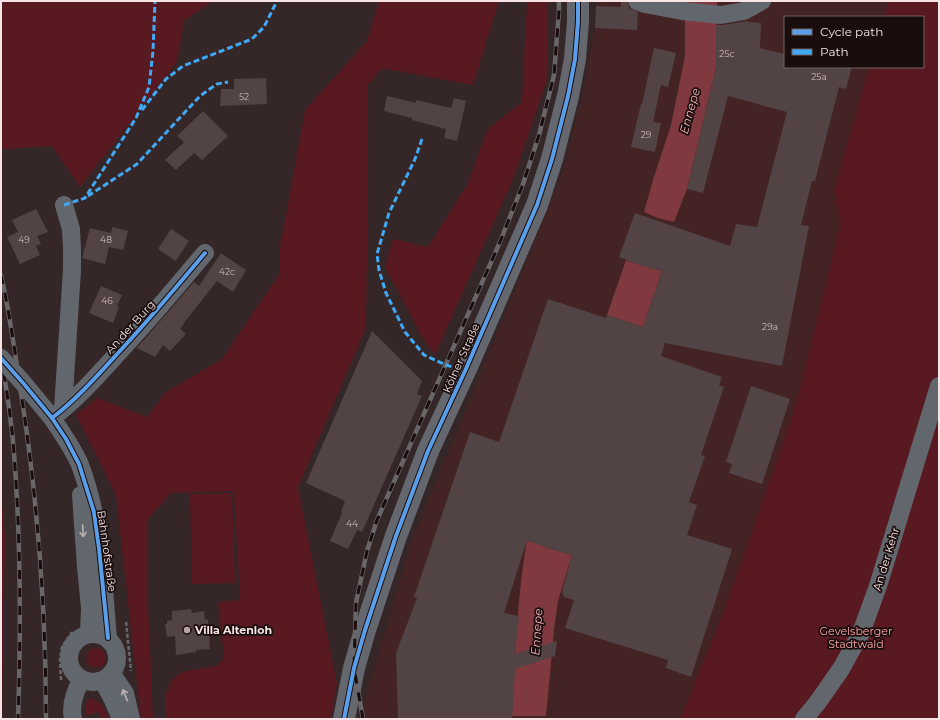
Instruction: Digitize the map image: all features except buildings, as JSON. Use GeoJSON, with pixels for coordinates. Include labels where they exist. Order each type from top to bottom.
{"type":"FeatureCollection","features":[{"type":"Feature","properties":{"kind":"main road","name":"Kölner Straße"},"geometry":{"type":"LineString","coordinates":[[344,719],[354,668],[396,536],[428,451],[468,365],[537,205],[560,132],[575,59],[578,1]]}},
{"type":"Feature","properties":{"kind":"street"},"geometry":{"type":"LineString","coordinates":[[637,1],[682,11],[721,15],[744,11],[762,1]]}},
{"type":"Feature","properties":{"kind":"street"},"geometry":{"type":"LineString","coordinates":[[57,413],[72,270],[71,229],[64,205]]}},
{"type":"Feature","properties":{"kind":"street","name":"An der Burg"},"geometry":{"type":"LineString","coordinates":[[57,413],[100,373],[143,326],[205,252]]}},
{"type":"Feature","properties":{"kind":"street","name":"Bahnhofstraße"},"geometry":{"type":"LineString","coordinates":[[1,358],[24,384],[57,413],[66,440],[79,464],[94,512],[108,638],[114,644],[117,651],[118,659],[116,667],[107,677]]}},
{"type":"Feature","properties":{"kind":"street","name":"An der Kehr"},"geometry":{"type":"LineString","coordinates":[[804,719],[841,670],[861,633],[878,586],[939,386]]}},
{"type":"Feature","properties":{"kind":"street","name":"Bahnhofstraße"},"geometry":{"type":"LineString","coordinates":[[79,464],[90,608],[82,630]]}},
{"type":"Feature","properties":{"kind":"street"},"geometry":{"type":"LineString","coordinates":[[73,719],[72,706],[79,685],[76,675],[69,662],[69,654],[72,647],[82,636],[82,630],[108,638]]}},
{"type":"Feature","properties":{"kind":"street"},"geometry":{"type":"LineString","coordinates":[[79,685],[89,682],[96,682],[107,677]]}},
{"type":"Feature","properties":{"kind":"street"},"geometry":{"type":"LineString","coordinates":[[107,677],[113,700],[121,719]]}},
{"type":"Feature","properties":{"kind":"street"},"geometry":{"type":"LineString","coordinates":[[107,677],[126,694],[131,719]]}},
{"type":"Feature","properties":{"kind":"path"},"geometry":{"type":"LineString","coordinates":[[79,685],[62,682],[60,660],[62,647],[82,630]]}},
{"type":"Feature","properties":{"kind":"shaded area"},"geometry":{"type":"Polygon","coordinates":[[[597,1],[896,1],[892,16],[784,16],[784,68],[880,68],[796,405],[723,614],[680,719],[361,719],[368,689],[411,543],[561,177],[585,85],[595,24],[597,1]]]}},
{"type":"Feature","properties":{"kind":"green space"},"geometry":{"type":"Polygon","coordinates":[[[1,1],[213,1],[184,21],[177,62],[80,187],[52,146],[1,149],[1,1]]]}},
{"type":"Feature","properties":{"kind":"green space"},"geometry":{"type":"Polygon","coordinates":[[[379,1],[499,1],[473,85],[382,68],[367,86],[368,178],[366,328],[298,487],[337,684],[331,719],[165,719],[165,694],[172,680],[182,672],[217,666],[224,658],[218,602],[240,600],[234,491],[171,493],[147,520],[147,580],[153,719],[141,719],[116,495],[76,415],[97,398],[147,417],[166,392],[222,359],[280,273],[280,247],[305,110],[367,41],[379,1]]]}},
{"type":"Feature","properties":{"kind":"green space"},"geometry":{"type":"Polygon","coordinates":[[[527,1],[547,1],[548,77],[514,177],[435,355],[423,339],[385,267],[393,239],[428,247],[468,183],[487,130],[522,102],[527,1]]]}},
{"type":"Feature","properties":{"kind":"green space","name":"Gevelsberger Stadtwald"},"geometry":{"type":"Polygon","coordinates":[[[888,1],[939,1],[939,719],[680,719],[723,614],[796,405],[840,226],[834,191],[869,68],[924,68],[924,16],[884,16],[888,1]]]}},
{"type":"Feature","properties":{"kind":"green space"},"geometry":{"type":"Polygon","coordinates":[[[232,493],[235,583],[192,584],[190,494],[232,493]]]}},
{"type":"Feature","properties":{"kind":"green space"},"geometry":{"type":"Polygon","coordinates":[[[1,494],[5,536],[2,719],[1,719],[1,494]]]}},
{"type":"Feature","properties":{"kind":"green space"},"geometry":{"type":"Polygon","coordinates":[[[96,648],[103,651],[106,658],[103,665],[96,668],[89,665],[86,658],[89,651],[96,648]]]}},
{"type":"Feature","properties":{"kind":"green space"},"geometry":{"type":"Polygon","coordinates":[[[91,698],[95,699],[100,704],[110,719],[101,719],[98,712],[86,716],[86,704],[91,698]]]}},
{"type":"Feature","properties":{"kind":"water","name":"Ennepe"},"geometry":{"type":"Polygon","coordinates":[[[685,1],[717,1],[716,68],[687,189],[674,222],[658,218],[644,212],[671,125],[685,56],[685,1]]]}},
{"type":"Feature","properties":{"kind":"water"},"geometry":{"type":"Polygon","coordinates":[[[626,260],[662,271],[643,327],[607,315],[626,260]]]}},
{"type":"Feature","properties":{"kind":"water","name":"Ennepe"},"geometry":{"type":"Polygon","coordinates":[[[527,540],[572,555],[558,601],[546,716],[512,716],[515,650],[527,540]]]}},
{"type":"Feature","properties":{"kind":"railway"},"geometry":{"type":"LineString","coordinates":[[363,719],[354,668],[356,603],[367,551],[377,520],[500,242],[523,184],[539,135],[554,75],[559,1]]}},
{"type":"Feature","properties":{"kind":"railway"},"geometry":{"type":"LineString","coordinates":[[1,275],[9,314],[31,464],[42,591],[46,676],[46,719]]}},
{"type":"Feature","properties":{"kind":"railway"},"geometry":{"type":"LineString","coordinates":[[1,355],[12,429],[18,520],[20,620],[18,719]]}},
{"type":"Feature","properties":{"kind":"marked path"},"geometry":{"type":"LineString","coordinates":[[64,205],[85,198],[136,118],[149,87],[153,51],[155,1]]}},
{"type":"Feature","properties":{"kind":"marked path"},"geometry":{"type":"LineString","coordinates":[[142,110],[166,79],[183,66],[252,39],[264,27],[277,1]]}},
{"type":"Feature","properties":{"kind":"marked path"},"geometry":{"type":"LineString","coordinates":[[88,196],[137,164],[200,96],[217,84],[228,82]]}},
{"type":"Feature","properties":{"kind":"marked path"},"geometry":{"type":"LineString","coordinates":[[422,139],[415,159],[389,213],[377,254],[379,270],[386,293],[405,332],[424,355],[446,365],[465,371]]}},
{"type":"Feature","properties":{"kind":"cycle path"},"geometry":{"type":"LineString","coordinates":[[344,719],[354,668],[396,536],[428,451],[465,371],[537,205],[552,159],[568,96],[575,59],[578,1]]}},
{"type":"Feature","properties":{"kind":"cycle path"},"geometry":{"type":"LineString","coordinates":[[52,418],[79,395],[152,315],[205,253]]}},
{"type":"Feature","properties":{"kind":"cycle path"},"geometry":{"type":"LineString","coordinates":[[1,358],[52,418],[66,439],[79,464],[94,512],[108,638]]}},
{"type":"Feature","properties":{"kind":"place","name":"Villa Altenloh"},"geometry":{"type":"Point","coordinates":[187,630]}}]}
